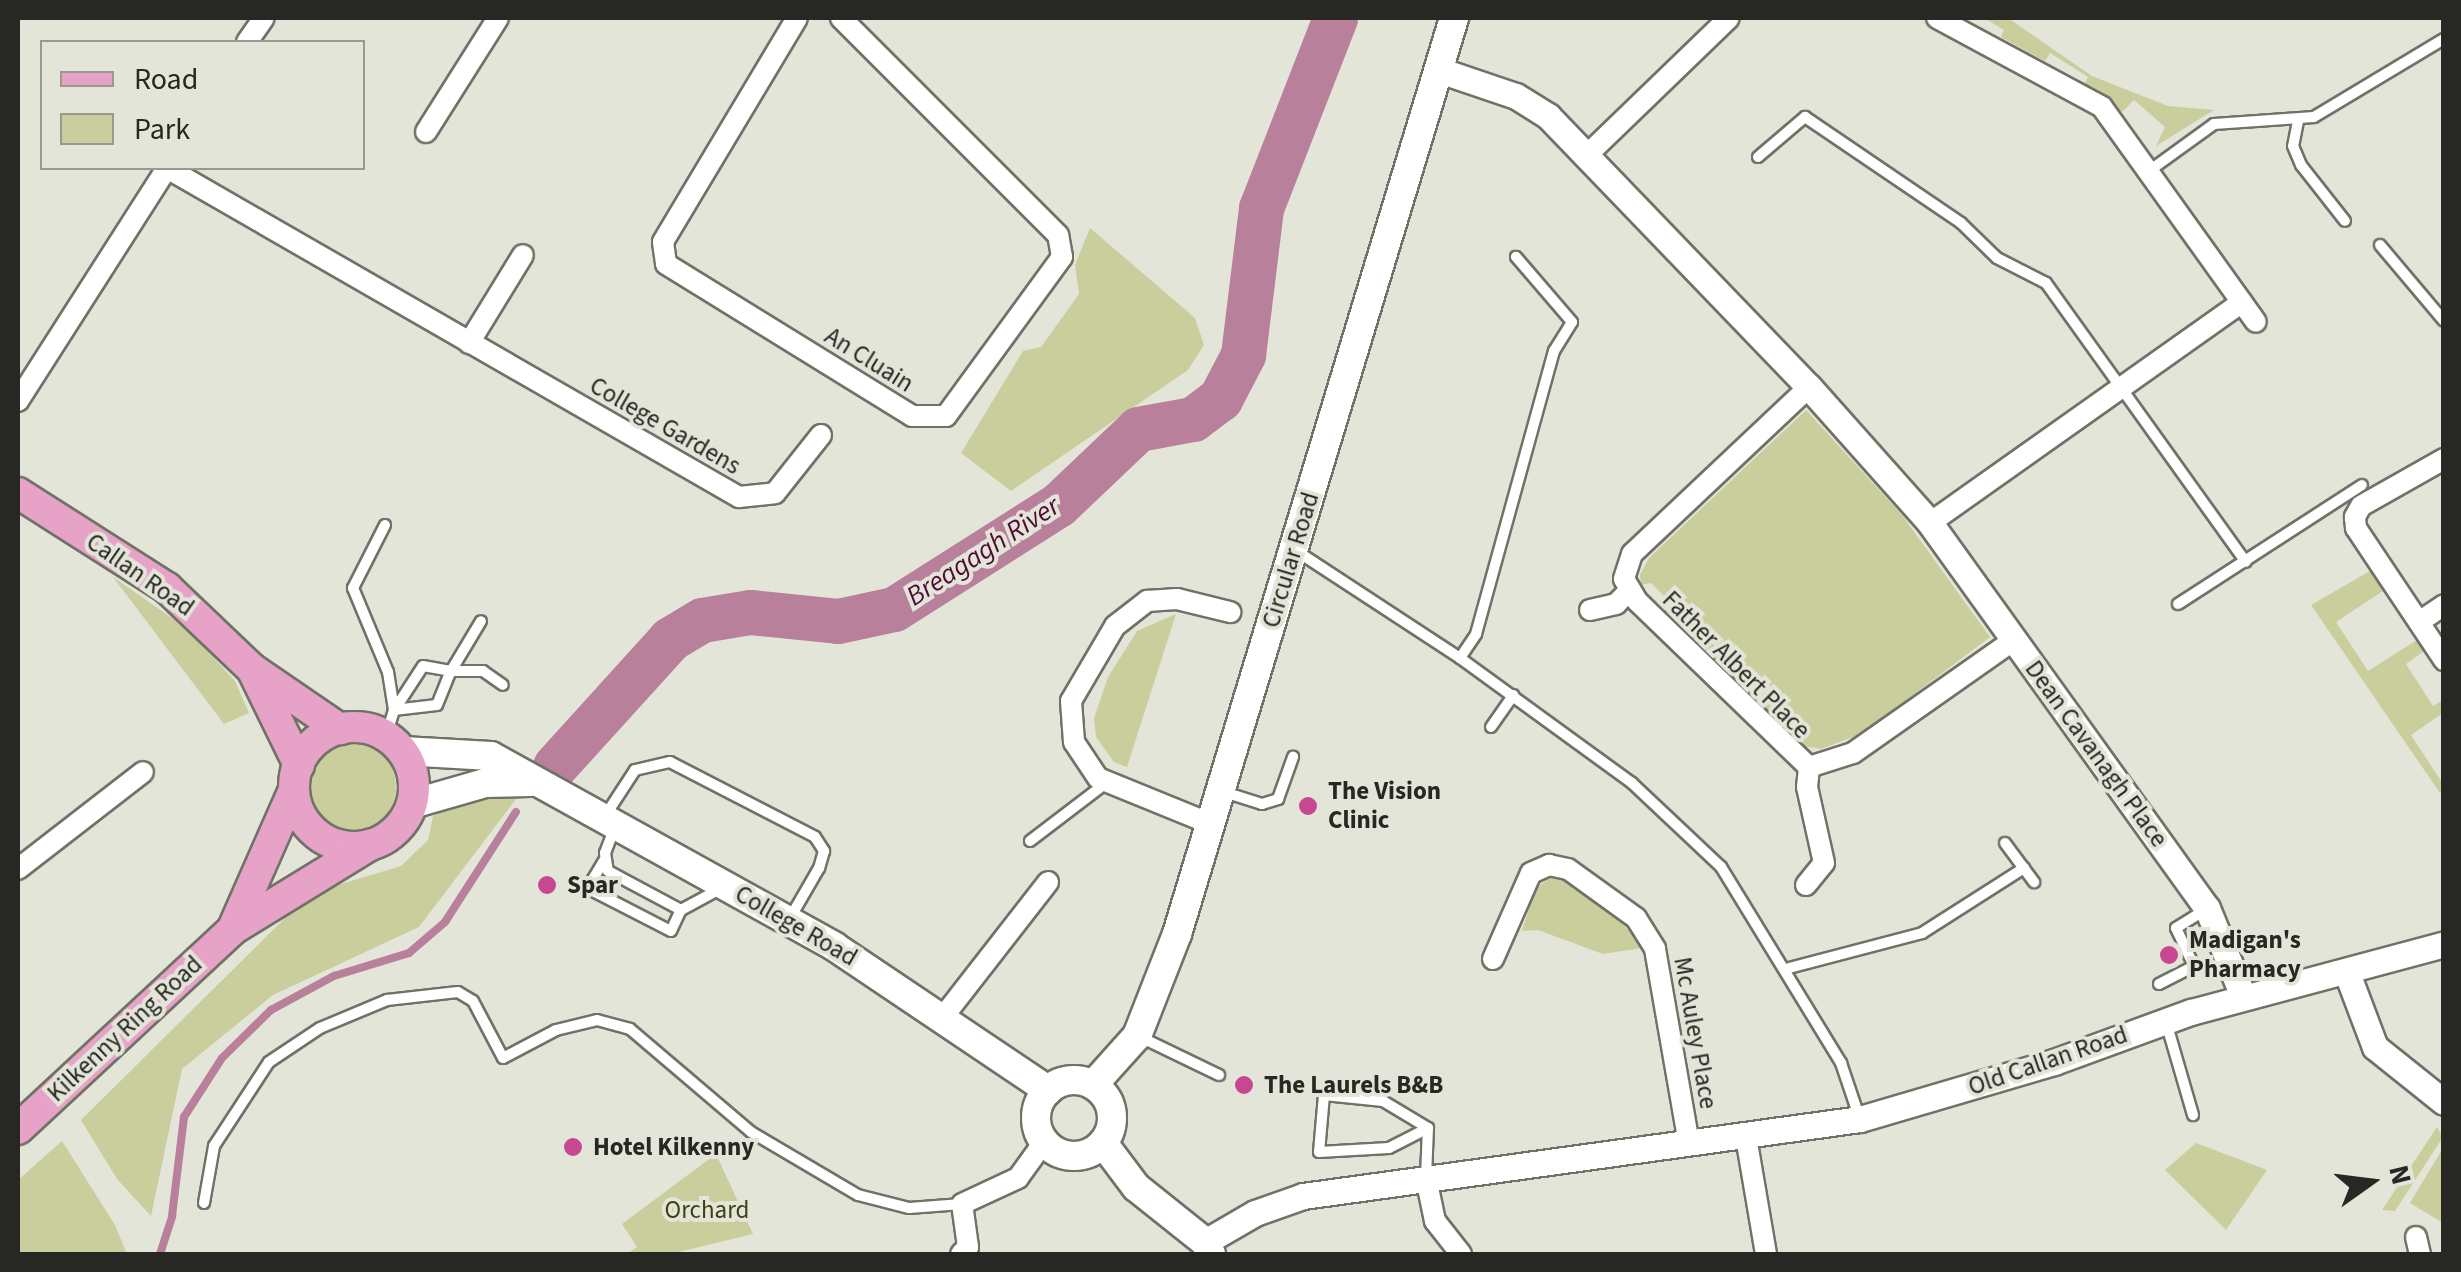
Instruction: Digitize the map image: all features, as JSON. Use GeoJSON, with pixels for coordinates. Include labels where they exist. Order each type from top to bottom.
{"type":"FeatureCollection","features":[{"type":"Feature","properties":{"kind":"main road","name":"Circular Road"},"geometry":{"type":"LineString","coordinates":[[1094,1085],[1137,1036],[1211,824],[1454,18]]}},
{"type":"Feature","properties":{"kind":"main road","name":"Callan Road"},"geometry":{"type":"LineString","coordinates":[[18,493],[167,588],[252,669],[340,729]]}},
{"type":"Feature","properties":{"kind":"main road","name":"Callan Road"},"geometry":{"type":"LineString","coordinates":[[252,669],[296,778]]}},
{"type":"Feature","properties":{"kind":"main road"},"geometry":{"type":"LineString","coordinates":[[340,729],[394,732],[413,775],[412,804],[400,826],[370,845],[346,847],[317,834],[296,778],[313,744],[340,729]]}},
{"type":"Feature","properties":{"kind":"main road","name":"College Road"},"geometry":{"type":"LineString","coordinates":[[394,732],[491,756],[530,782],[788,922],[944,1017],[1048,1090]]}},
{"type":"Feature","properties":{"kind":"main road","name":"Kilkenny Ring Road"},"geometry":{"type":"LineString","coordinates":[[233,929],[296,778]]}},
{"type":"Feature","properties":{"kind":"main road"},"geometry":{"type":"LineString","coordinates":[[412,804],[485,783],[530,782]]}},
{"type":"Feature","properties":{"kind":"main road","name":"Kilkenny Ring Road"},"geometry":{"type":"LineString","coordinates":[[18,1129],[233,929],[370,845]]}},
{"type":"Feature","properties":{"kind":"main road"},"geometry":{"type":"LineString","coordinates":[[1078,1080],[1094,1085],[1112,1113],[1103,1144],[1071,1156],[1044,1142],[1036,1123],[1048,1090],[1078,1080]]}},
{"type":"Feature","properties":{"kind":"main road"},"geometry":{"type":"LineString","coordinates":[[1103,1144],[1136,1187],[1208,1248]]}},
{"type":"Feature","properties":{"kind":"street"},"geometry":{"type":"LineString","coordinates":[[249,40],[264,18]]}},
{"type":"Feature","properties":{"kind":"street"},"geometry":{"type":"LineString","coordinates":[[426,132],[498,18]]}},
{"type":"Feature","properties":{"kind":"street","name":"An Cluain"},"geometry":{"type":"LineString","coordinates":[[797,18],[664,242],[666,264],[912,416],[946,416],[1062,257],[1058,234],[841,18]]}},
{"type":"Feature","properties":{"kind":"street"},"geometry":{"type":"LineString","coordinates":[[1587,154],[1729,18]]}},
{"type":"Feature","properties":{"kind":"street"},"geometry":{"type":"LineString","coordinates":[[1938,18],[2102,107],[2256,322]]}},
{"type":"Feature","properties":{"kind":"street","name":"Dean Cavanagh Place"},"geometry":{"type":"LineString","coordinates":[[1439,70],[1516,96],[1587,154],[1809,386],[1930,523],[2207,908],[2243,996]]}},
{"type":"Feature","properties":{"kind":"street","name":"College Gardens"},"geometry":{"type":"LineString","coordinates":[[18,401],[166,170]]}},
{"type":"Feature","properties":{"kind":"street","name":"College Gardens"},"geometry":{"type":"LineString","coordinates":[[170,170],[739,497],[775,494],[821,435]]}},
{"type":"Feature","properties":{"kind":"street"},"geometry":{"type":"LineString","coordinates":[[469,343],[523,255]]}},
{"type":"Feature","properties":{"kind":"street"},"geometry":{"type":"LineString","coordinates":[[1930,523],[2242,302]]}},
{"type":"Feature","properties":{"kind":"street","name":"Father Albert Place"},"geometry":{"type":"LineString","coordinates":[[1809,386],[1632,554],[1623,565],[1629,591],[1809,767],[1853,753],[2014,640]]}},
{"type":"Feature","properties":{"kind":"street"},"geometry":{"type":"LineString","coordinates":[[2444,459],[2361,506],[2355,516],[2356,528],[2444,660]]}},
{"type":"Feature","properties":{"kind":"street","name":"Father Albert Place"},"geometry":{"type":"LineString","coordinates":[[1590,610],[1616,604],[1629,591]]}},
{"type":"Feature","properties":{"kind":"street"},"geometry":{"type":"LineString","coordinates":[[1211,824],[1106,783],[1084,762],[1070,722],[1071,701],[1115,626],[1130,611],[1163,597],[1230,612]]}},
{"type":"Feature","properties":{"kind":"street"},"geometry":{"type":"LineString","coordinates":[[2419,622],[2444,605]]}},
{"type":"Feature","properties":{"kind":"street"},"geometry":{"type":"LineString","coordinates":[[1806,886],[1824,863],[1807,786],[1809,767]]}},
{"type":"Feature","properties":{"kind":"street"},"geometry":{"type":"LineString","coordinates":[[18,870],[144,772]]}},
{"type":"Feature","properties":{"kind":"street","name":"Mc Auley Place"},"geometry":{"type":"LineString","coordinates":[[1493,958],[1531,873],[1543,858],[1568,869],[1636,918],[1655,948],[1689,1144]]}},
{"type":"Feature","properties":{"kind":"street"},"geometry":{"type":"LineString","coordinates":[[944,1017],[1048,882]]}},
{"type":"Feature","properties":{"kind":"street","name":"Old Callan Road"},"geometry":{"type":"LineString","coordinates":[[1208,1248],[1294,1198],[1860,1119],[2243,996],[2348,973],[2444,944]]}},
{"type":"Feature","properties":{"kind":"street"},"geometry":{"type":"LineString","coordinates":[[2348,973],[2375,1047],[2444,1102]]}},
{"type":"Feature","properties":{"kind":"street"},"geometry":{"type":"LineString","coordinates":[[1746,1136],[1766,1254]]}},
{"type":"Feature","properties":{"kind":"street"},"geometry":{"type":"LineString","coordinates":[[960,1254],[968,1247],[962,1204],[1018,1178],[1044,1142]]}},
{"type":"Feature","properties":{"kind":"street"},"geometry":{"type":"LineString","coordinates":[[1426,1178],[1435,1221],[1461,1254]]}},
{"type":"Feature","properties":{"kind":"lane"},"geometry":{"type":"LineString","coordinates":[[2148,171],[2214,124],[2298,121],[2444,38]]}},
{"type":"Feature","properties":{"kind":"lane"},"geometry":{"type":"LineString","coordinates":[[1758,157],[1805,117],[1961,223],[1997,258],[2046,283],[2246,562]]}},
{"type":"Feature","properties":{"kind":"lane"},"geometry":{"type":"LineString","coordinates":[[2298,121],[2294,146],[2302,164],[2345,221]]}},
{"type":"Feature","properties":{"kind":"lane"},"geometry":{"type":"LineString","coordinates":[[2380,245],[2444,322]]}},
{"type":"Feature","properties":{"kind":"lane"},"geometry":{"type":"LineString","coordinates":[[1460,658],[1476,634],[1554,351],[1572,322],[1516,257]]}},
{"type":"Feature","properties":{"kind":"lane"},"geometry":{"type":"LineString","coordinates":[[2178,604],[2362,485]]}},
{"type":"Feature","properties":{"kind":"lane"},"geometry":{"type":"LineString","coordinates":[[385,525],[353,588],[388,672],[394,732]]}},
{"type":"Feature","properties":{"kind":"lane"},"geometry":{"type":"LineString","coordinates":[[1294,550],[1514,695],[1632,783],[1721,867],[1788,968],[1841,1063],[1860,1119]]}},
{"type":"Feature","properties":{"kind":"lane"},"geometry":{"type":"LineString","coordinates":[[394,732],[437,705],[451,671],[481,620]]}},
{"type":"Feature","properties":{"kind":"lane"},"geometry":{"type":"LineString","coordinates":[[394,732],[424,666],[483,671],[503,685]]}},
{"type":"Feature","properties":{"kind":"lane"},"geometry":{"type":"LineString","coordinates":[[1492,727],[1514,695]]}},
{"type":"Feature","properties":{"kind":"lane"},"geometry":{"type":"LineString","coordinates":[[1221,791],[1262,804],[1278,799],[1293,757]]}},
{"type":"Feature","properties":{"kind":"lane"},"geometry":{"type":"LineString","coordinates":[[680,910],[608,871],[605,859],[608,824],[634,770],[670,762],[814,837],[824,851],[820,868],[788,922]]}},
{"type":"Feature","properties":{"kind":"lane"},"geometry":{"type":"LineString","coordinates":[[1030,841],[1106,783]]}},
{"type":"Feature","properties":{"kind":"lane"},"geometry":{"type":"LineString","coordinates":[[2005,843],[2034,882]]}},
{"type":"Feature","properties":{"kind":"lane"},"geometry":{"type":"LineString","coordinates":[[605,859],[592,881],[595,892],[671,931],[680,910],[725,886]]}},
{"type":"Feature","properties":{"kind":"lane"},"geometry":{"type":"LineString","coordinates":[[1788,968],[1922,934],[2024,868]]}},
{"type":"Feature","properties":{"kind":"lane"},"geometry":{"type":"LineString","coordinates":[[2159,984],[2194,966],[2176,928],[2207,908]]}},
{"type":"Feature","properties":{"kind":"lane"},"geometry":{"type":"LineString","coordinates":[[204,1203],[214,1146],[236,1105],[270,1062],[320,1028],[386,1000],[458,992],[473,1001],[503,1058]]}},
{"type":"Feature","properties":{"kind":"lane"},"geometry":{"type":"LineString","coordinates":[[498,1071],[503,1058],[556,1030],[597,1020],[630,1029],[751,1132],[858,1195],[909,1208],[962,1204]]}},
{"type":"Feature","properties":{"kind":"lane"},"geometry":{"type":"LineString","coordinates":[[2166,1021],[2193,1115]]}},
{"type":"Feature","properties":{"kind":"lane"},"geometry":{"type":"LineString","coordinates":[[1137,1036],[1219,1076]]}},
{"type":"Feature","properties":{"kind":"lane"},"geometry":{"type":"LineString","coordinates":[[1324,1095],[1383,1100],[1428,1128],[1390,1148],[1319,1152],[1324,1095]]}},
{"type":"Feature","properties":{"kind":"lane"},"geometry":{"type":"LineString","coordinates":[[1426,1178],[1428,1128]]}},
{"type":"Feature","properties":{"kind":"green space"},"geometry":{"type":"Polygon","coordinates":[[[1984,18],[2008,18],[2092,76],[2168,106],[2214,110],[2156,146],[2165,127],[2134,100],[2122,112],[2085,83],[2088,77],[2050,53],[2045,61],[2001,37],[2004,30],[1984,18]]]}},
{"type":"Feature","properties":{"kind":"green space"},"geometry":{"type":"Polygon","coordinates":[[[1090,228],[1195,318],[1204,345],[1188,370],[1011,491],[961,453],[1023,351],[1041,347],[1079,294],[1075,265],[1090,228]]]}},
{"type":"Feature","properties":{"kind":"green space"},"geometry":{"type":"Polygon","coordinates":[[[1806,410],[1902,515],[1990,637],[1861,734],[1821,749],[1798,745],[1700,648],[1702,635],[1651,583],[1641,585],[1640,575],[1649,558],[1806,410]]]}},
{"type":"Feature","properties":{"kind":"green space"},"geometry":{"type":"Polygon","coordinates":[[[2377,567],[2389,587],[2336,622],[2368,671],[2417,640],[2424,651],[2406,664],[2433,706],[2443,700],[2443,713],[2411,735],[2443,784],[2440,793],[2311,605],[2377,567]]]}},
{"type":"Feature","properties":{"kind":"green space"},"geometry":{"type":"Polygon","coordinates":[[[113,577],[185,627],[235,681],[249,713],[224,724],[113,577]]]}},
{"type":"Feature","properties":{"kind":"green space"},"geometry":{"type":"Polygon","coordinates":[[[1176,614],[1127,767],[1114,762],[1096,737],[1094,718],[1108,677],[1137,631],[1176,614]]]}},
{"type":"Feature","properties":{"kind":"green space"},"geometry":{"type":"Polygon","coordinates":[[[350,741],[368,744],[383,754],[393,769],[393,805],[383,820],[368,830],[350,833],[332,830],[317,820],[307,805],[304,787],[307,769],[317,754],[332,744],[350,741]]]}},
{"type":"Feature","properties":{"kind":"green space"},"geometry":{"type":"Polygon","coordinates":[[[470,799],[516,799],[419,927],[273,995],[182,1069],[151,1216],[117,1179],[81,1120],[286,917],[331,887],[401,866],[428,840],[433,816],[470,799]]]}},
{"type":"Feature","properties":{"kind":"green space"},"geometry":{"type":"Polygon","coordinates":[[[1552,876],[1571,879],[1648,947],[1603,954],[1538,930],[1522,931],[1535,889],[1552,876]]]}},
{"type":"Feature","properties":{"kind":"green space"},"geometry":{"type":"Polygon","coordinates":[[[2437,1127],[2443,1137],[2395,1211],[2382,1210],[2437,1127]]]}},
{"type":"Feature","properties":{"kind":"green space"},"geometry":{"type":"Polygon","coordinates":[[[62,1141],[115,1225],[127,1254],[18,1254],[18,1180],[62,1141]]]}},
{"type":"Feature","properties":{"kind":"green space"},"geometry":{"type":"Polygon","coordinates":[[[2196,1143],[2267,1170],[2226,1230],[2165,1170],[2196,1143]]]}},
{"type":"Feature","properties":{"kind":"green space"},"geometry":{"type":"Polygon","coordinates":[[[2443,1148],[2443,1223],[2410,1203],[2443,1148]]]}},
{"type":"Feature","properties":{"kind":"green space","name":"Orchard"},"geometry":{"type":"Polygon","coordinates":[[[716,1154],[753,1234],[670,1254],[627,1254],[637,1247],[622,1224],[716,1154]]]}},
{"type":"Feature","properties":{"kind":"waterway","name":"Breagagh River"},"geometry":{"type":"LineString","coordinates":[[555,766],[670,639],[702,620],[750,612],[838,621],[894,609],[1058,505],[1138,429],[1193,419],[1220,399],[1243,355],[1261,208],[1335,18]]}},
{"type":"Feature","properties":{"kind":"waterway","name":"Breagagh River"},"geometry":{"type":"LineString","coordinates":[[160,1254],[172,1216],[184,1117],[222,1058],[271,1010],[334,976],[409,953],[445,922],[516,812]]}},
{"type":"Feature","properties":{"kind":"place","name":"The Vision Clinic"},"geometry":{"type":"Point","coordinates":[1308,806]}},
{"type":"Feature","properties":{"kind":"place","name":"Spar"},"geometry":{"type":"Point","coordinates":[547,885]}},
{"type":"Feature","properties":{"kind":"place","name":"Madigan's Pharmacy"},"geometry":{"type":"Point","coordinates":[2169,955]}},
{"type":"Feature","properties":{"kind":"place","name":"The Laurels B&B"},"geometry":{"type":"Point","coordinates":[1244,1085]}},
{"type":"Feature","properties":{"kind":"place","name":"Hotel Kilkenny"},"geometry":{"type":"Point","coordinates":[573,1147]}}]}
